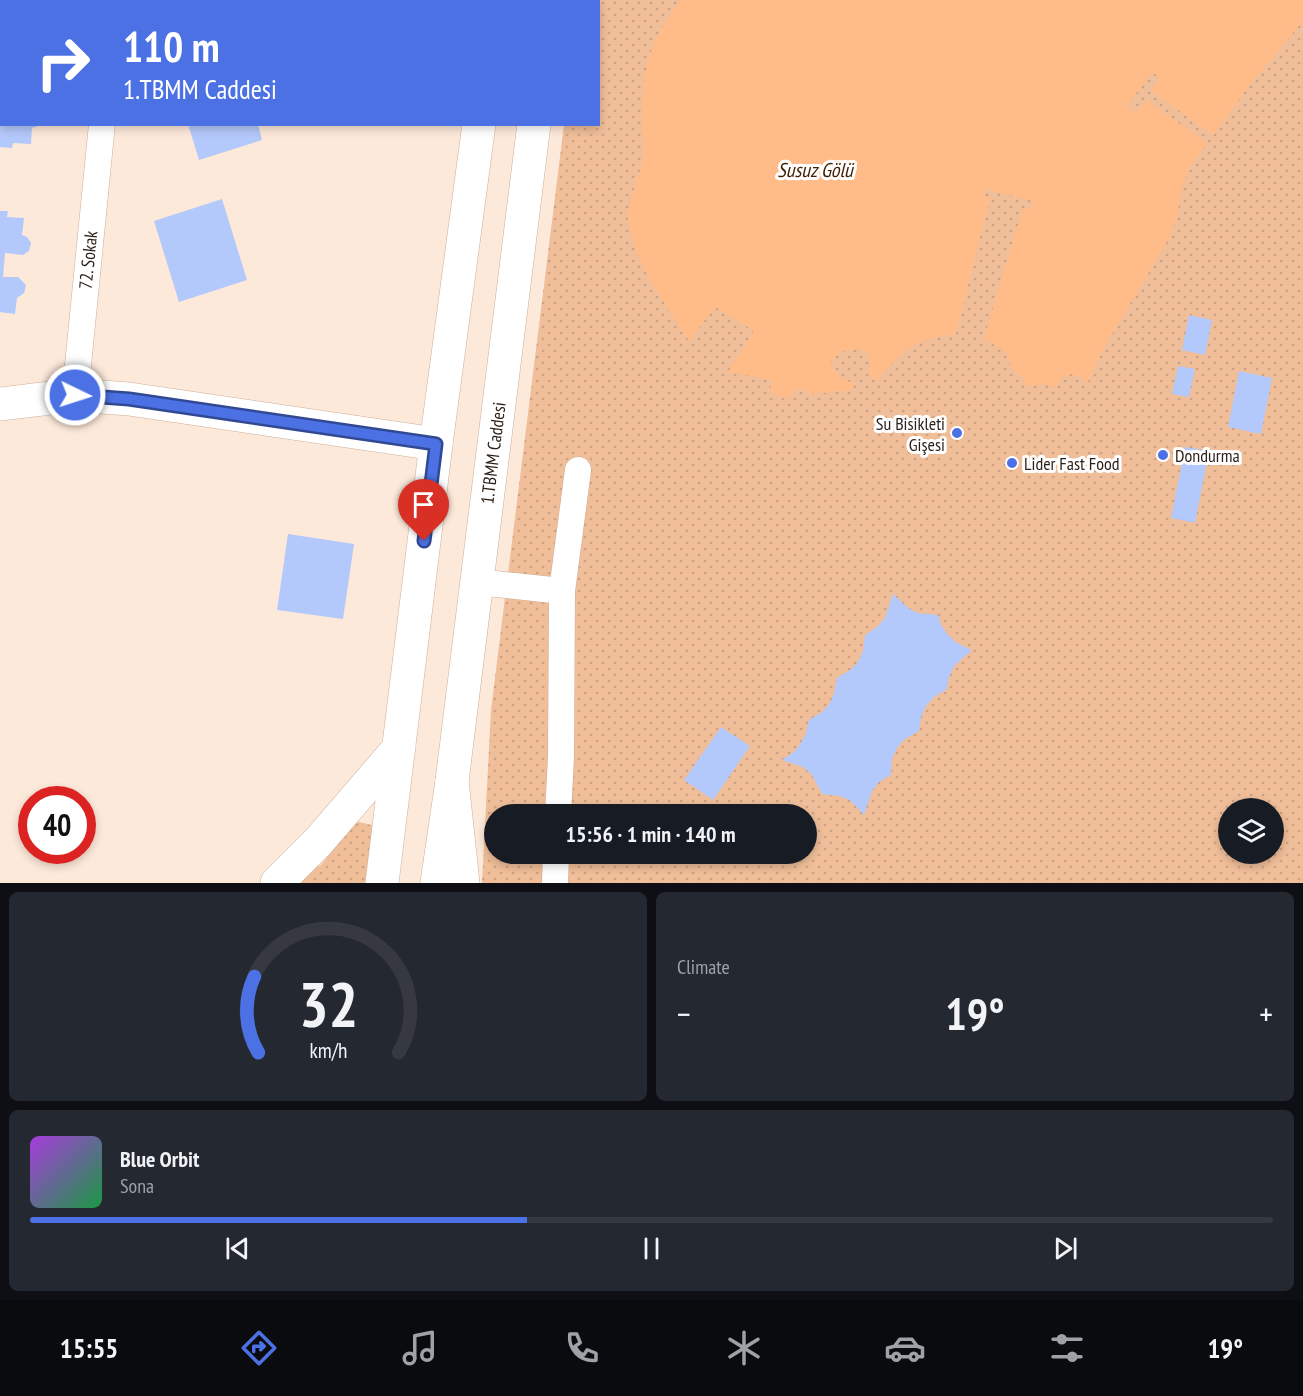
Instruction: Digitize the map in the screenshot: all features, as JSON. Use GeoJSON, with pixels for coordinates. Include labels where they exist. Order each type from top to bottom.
{"type":"FeatureCollection","features":[{"type":"Feature","properties":{"kind":"main road"},"geometry":{"type":"LineString","coordinates":[[382,883],[436,444],[479,126]]}},
{"type":"Feature","properties":{"kind":"main road","name":"1.TBMM Caddesi"},"geometry":{"type":"LineString","coordinates":[[453,781],[534,126]]}},
{"type":"Feature","properties":{"kind":"main road"},"geometry":{"type":"LineString","coordinates":[[0,404],[75,395],[129,399],[436,444]]}},
{"type":"Feature","properties":{"kind":"main road"},"geometry":{"type":"LineString","coordinates":[[277,883],[318,842],[399,748]]}},
{"type":"Feature","properties":{"kind":"main road"},"geometry":{"type":"LineString","coordinates":[[437,883],[453,781]]}},
{"type":"Feature","properties":{"kind":"main road"},"geometry":{"type":"LineString","coordinates":[[453,781],[463,883]]}},
{"type":"Feature","properties":{"kind":"street","name":"72. Sokak"},"geometry":{"type":"LineString","coordinates":[[75,395],[102,126]]}},
{"type":"Feature","properties":{"kind":"street"},"geometry":{"type":"LineString","coordinates":[[559,804],[562,591],[578,470]]}},
{"type":"Feature","properties":{"kind":"street"},"geometry":{"type":"LineString","coordinates":[[477,582],[562,591]]}},
{"type":"Feature","properties":{"kind":"street"},"geometry":{"type":"LineString","coordinates":[[555,883],[556,864]]}},
{"type":"Feature","properties":{"kind":"shaded area"},"geometry":{"type":"Polygon","coordinates":[[[600,0],[1303,0],[1303,883],[482,883],[484,845],[484,864],[817,864],[817,804],[486,804],[491,710],[564,126],[600,126],[600,0]]]}},
{"type":"Feature","properties":{"kind":"shaded area"},"geometry":{"type":"Polygon","coordinates":[[[355,821],[376,826],[368,883],[296,883],[315,863],[320,866],[355,821]]]}},
{"type":"Feature","properties":{"kind":"water","name":"Susuz Gölü"},"geometry":{"type":"Polygon","coordinates":[[[681,0],[1303,0],[1303,21],[1249,86],[1213,135],[1151,91],[1160,78],[1152,72],[1127,106],[1136,113],[1146,100],[1207,143],[1189,168],[1169,238],[1101,353],[1087,384],[1082,377],[1071,374],[1060,379],[1057,387],[1040,384],[1029,387],[1013,369],[1006,353],[984,338],[1023,208],[1030,209],[1033,201],[985,189],[983,196],[990,198],[956,334],[930,339],[911,347],[895,360],[877,380],[871,378],[868,370],[871,363],[869,354],[853,349],[844,351],[831,361],[839,376],[855,384],[850,390],[814,394],[798,389],[786,399],[770,392],[772,380],[728,372],[754,331],[715,307],[689,341],[652,284],[632,237],[628,215],[643,158],[642,118],[646,68],[655,42],[681,0]]]}},
{"type":"Feature","properties":{"kind":"building"},"geometry":{"type":"Polygon","coordinates":[[[0,126],[38,126],[32,128],[31,144],[13,143],[12,148],[0,147],[0,126]]]}},
{"type":"Feature","properties":{"kind":"building"},"geometry":{"type":"Polygon","coordinates":[[[189,126],[258,126],[262,140],[199,160],[189,126]]]}},
{"type":"Feature","properties":{"kind":"building"},"geometry":{"type":"Polygon","coordinates":[[[222,199],[247,280],[179,302],[154,221],[222,199]]]}},
{"type":"Feature","properties":{"kind":"building"},"geometry":{"type":"Polygon","coordinates":[[[0,211],[8,211],[7,217],[24,218],[22,235],[27,237],[31,243],[29,251],[23,255],[5,253],[3,277],[18,277],[26,285],[24,293],[17,298],[15,314],[0,312],[0,211]]]}},
{"type":"Feature","properties":{"kind":"building"},"geometry":{"type":"Polygon","coordinates":[[[1189,315],[1212,320],[1205,355],[1182,350],[1189,315]]]}},
{"type":"Feature","properties":{"kind":"building"},"geometry":{"type":"Polygon","coordinates":[[[1178,366],[1195,369],[1189,397],[1172,394],[1178,366]]]}},
{"type":"Feature","properties":{"kind":"building"},"geometry":{"type":"Polygon","coordinates":[[[1239,371],[1272,378],[1261,434],[1228,427],[1239,371]]]}},
{"type":"Feature","properties":{"kind":"building"},"geometry":{"type":"Polygon","coordinates":[[[1185,447],[1209,451],[1195,523],[1171,518],[1185,447]]]}},
{"type":"Feature","properties":{"kind":"building"},"geometry":{"type":"Polygon","coordinates":[[[288,534],[354,544],[343,619],[277,610],[288,534]]]}},
{"type":"Feature","properties":{"kind":"building"},"geometry":{"type":"Polygon","coordinates":[[[893,594],[908,608],[918,613],[938,615],[948,635],[957,643],[972,650],[954,666],[947,689],[934,697],[926,706],[921,717],[919,731],[905,739],[897,748],[892,759],[891,775],[879,782],[872,791],[864,815],[851,801],[840,796],[822,794],[812,775],[803,767],[782,760],[794,752],[801,743],[809,720],[822,712],[830,703],[837,678],[858,662],[863,651],[865,635],[885,618],[893,594]]]}},
{"type":"Feature","properties":{"kind":"building"},"geometry":{"type":"Polygon","coordinates":[[[721,727],[750,746],[713,800],[684,780],[721,727]]]}},
{"type":"Feature","properties":{"kind":"place","name":"Su Bisikleti Gişesi"},"geometry":{"type":"Point","coordinates":[957,433]}},
{"type":"Feature","properties":{"kind":"place","name":"Dondurma"},"geometry":{"type":"Point","coordinates":[1163,455]}},
{"type":"Feature","properties":{"kind":"place","name":"Lider Fast Food"},"geometry":{"type":"Point","coordinates":[1012,463]}},
{"type":"Feature","properties":{"kind":"route"},"geometry":{"type":"LineString","coordinates":[[75,395],[129,399],[436,444],[424,541]]}}]}
